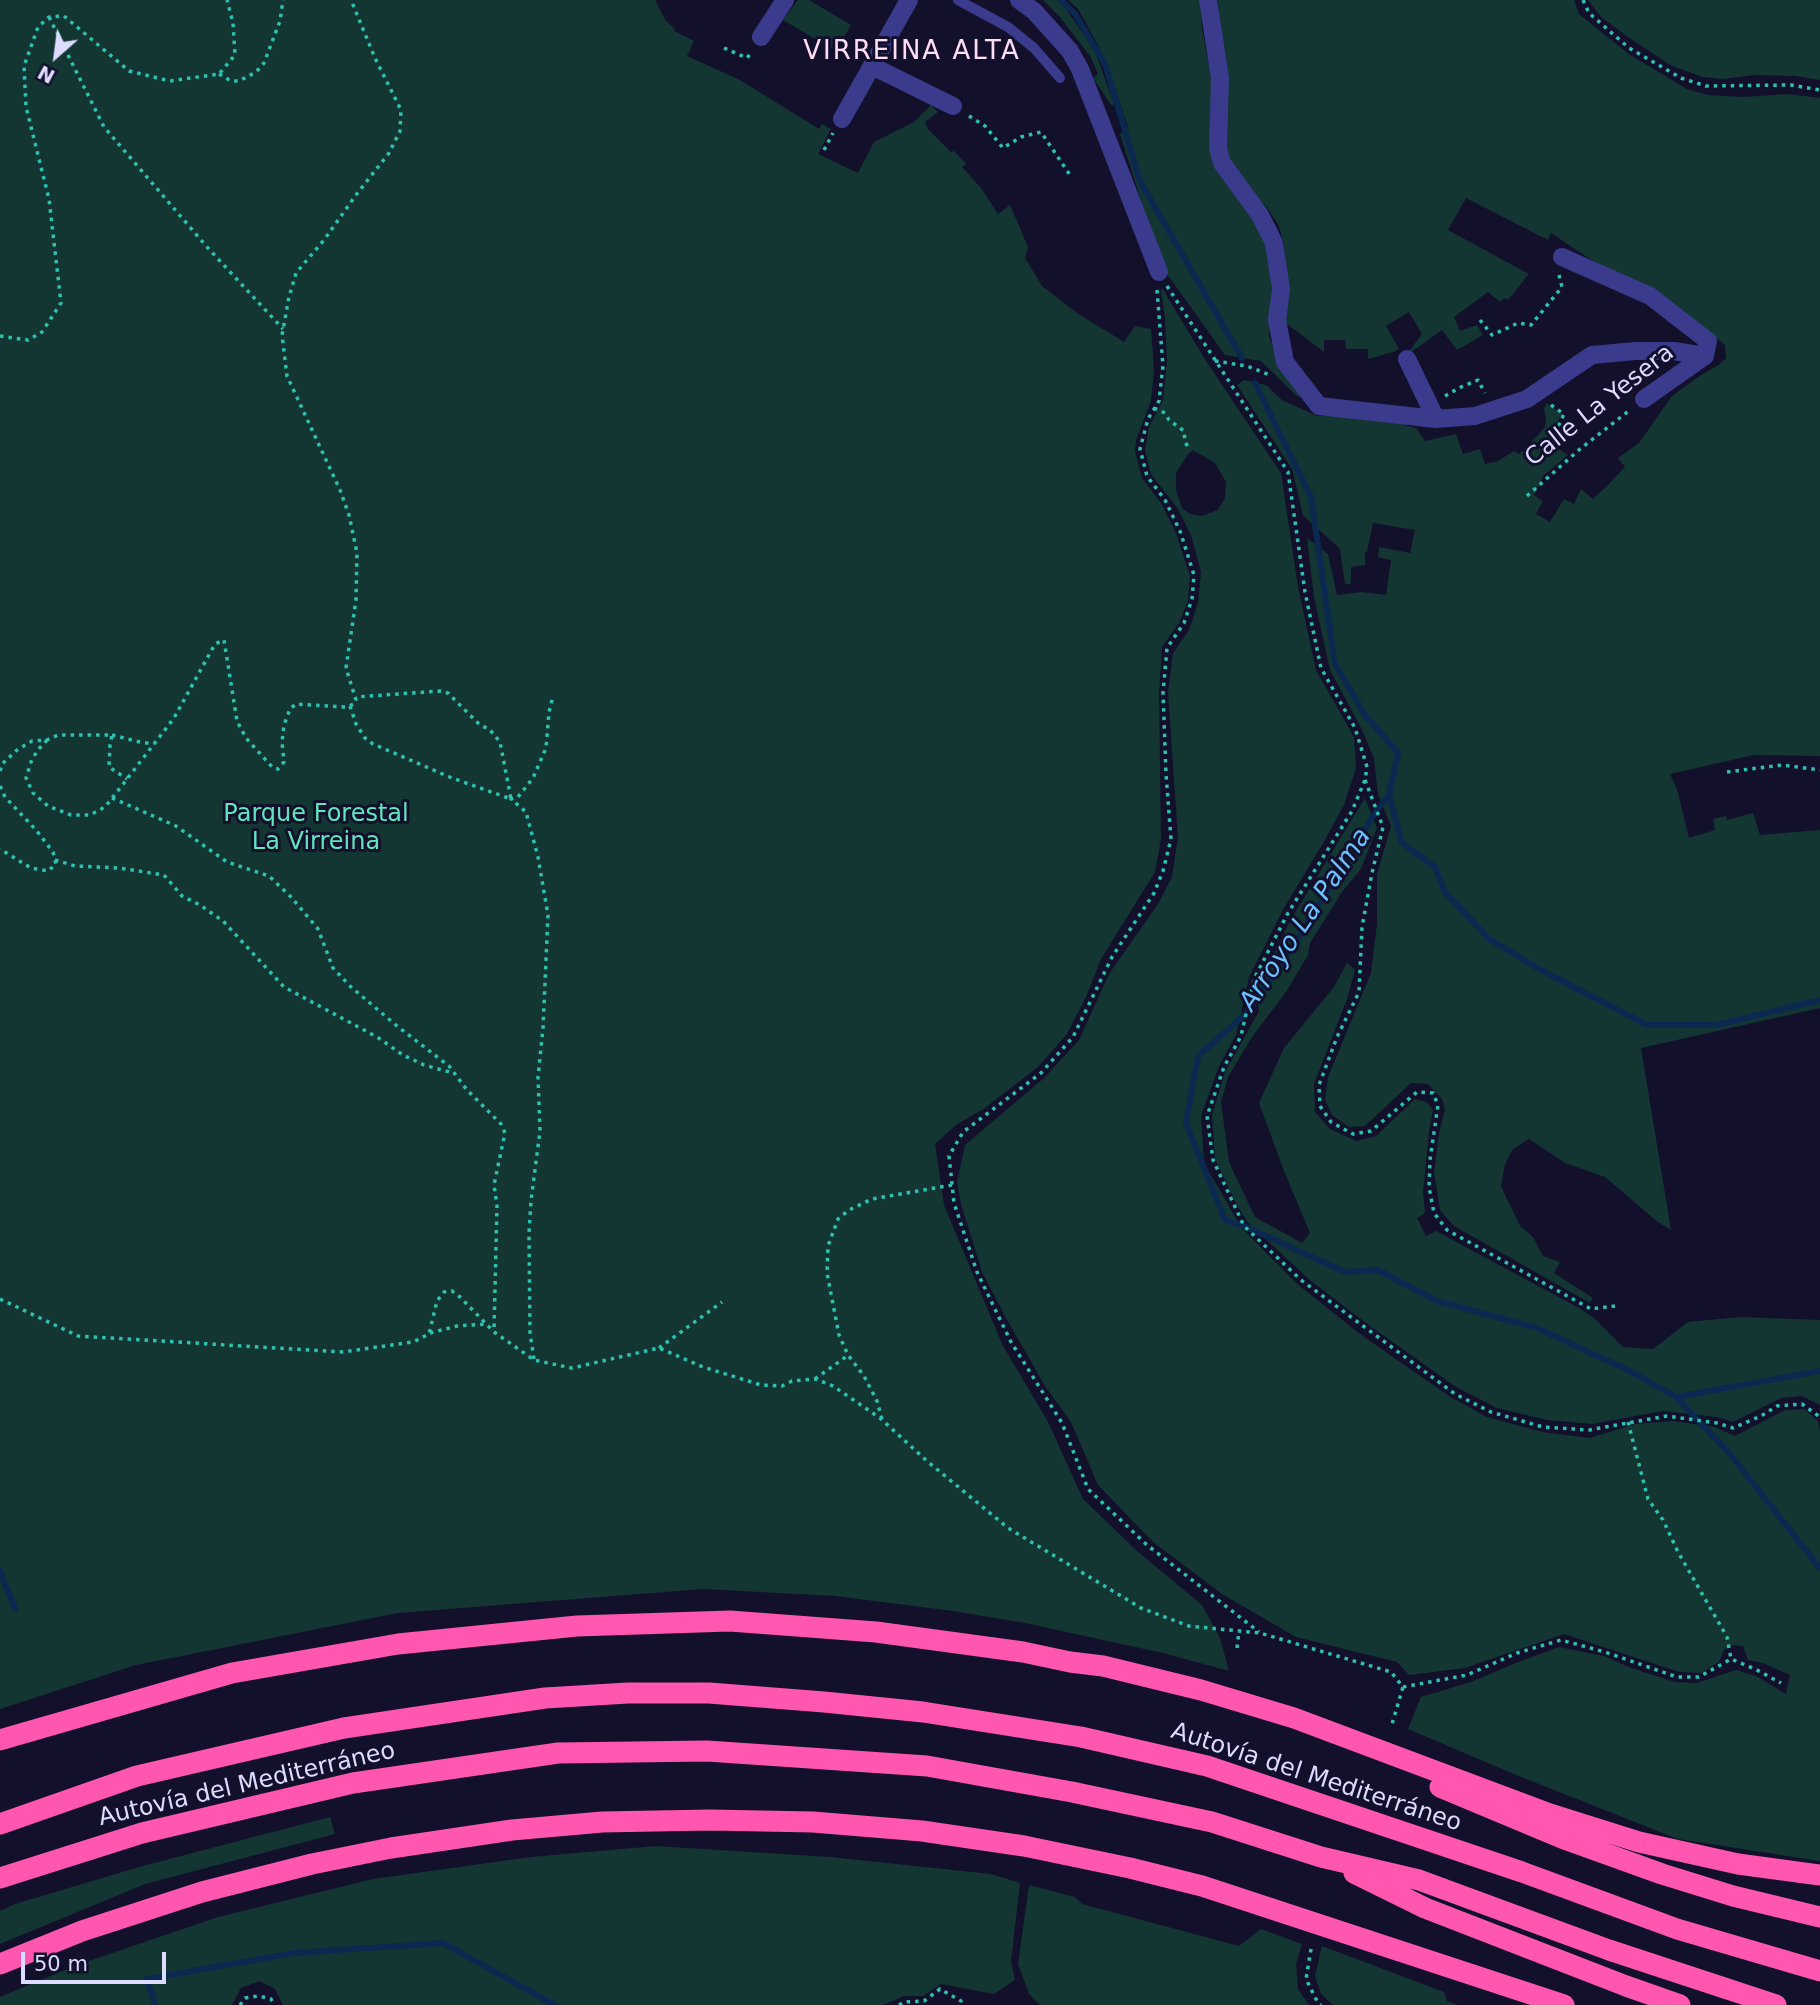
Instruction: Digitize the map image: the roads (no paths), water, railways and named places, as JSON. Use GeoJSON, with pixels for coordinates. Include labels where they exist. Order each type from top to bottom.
{"type":"FeatureCollection","features":[{"type":"Feature","properties":{"kind":"highway"},"geometry":{"type":"LineString","coordinates":[[0,1740],[232,1673],[398,1644],[577,1626],[730,1621],[862,1631],[1023,1652],[1104,1666],[1294,1718],[1550,1814],[1639,1842],[1738,1864],[1820,1875]]}},
{"type":"Feature","properties":{"kind":"highway"},"geometry":{"type":"LineString","coordinates":[[1070,1662],[1290,1728],[1562,1838],[1662,1874],[1734,1896],[1820,1917]]}},
{"type":"Feature","properties":{"kind":"highway","name":"Autovía del Mediterráneo"},"geometry":{"type":"LineString","coordinates":[[0,1824],[137,1776],[344,1728],[532,1700],[628,1693],[709,1693],[824,1702],[923,1712],[1081,1737],[1207,1766],[1522,1872],[1677,1929],[1820,1971]]}},
{"type":"Feature","properties":{"kind":"highway","name":"Autovía del Mediterráneo"},"geometry":{"type":"LineString","coordinates":[[0,1878],[142,1833],[353,1783],[558,1753],[707,1751],[927,1766],[1072,1792],[1212,1822],[1321,1857],[1419,1880],[1609,1950],[1776,2005]]}},
{"type":"Feature","properties":{"kind":"highway"},"geometry":{"type":"LineString","coordinates":[[0,1964],[82,1931],[202,1892],[312,1864],[391,1848],[512,1830],[602,1822],[813,1822],[922,1831],[1024,1846],[1129,1868],[1228,1894],[1564,2005]]}},
{"type":"Feature","properties":{"kind":"highway"},"geometry":{"type":"LineString","coordinates":[[1321,1857],[1425,1908],[1680,2005]]}},
{"type":"Feature","properties":{"kind":"street"},"geometry":{"type":"LineString","coordinates":[[761,37],[785,0]]}},
{"type":"Feature","properties":{"kind":"street"},"geometry":{"type":"LineString","coordinates":[[842,120],[909,0]]}},
{"type":"Feature","properties":{"kind":"street"},"geometry":{"type":"LineString","coordinates":[[1019,0],[1034,11],[1070,51],[1080,69],[1159,272]]}},
{"type":"Feature","properties":{"kind":"street","name":"Calle La Yesera"},"geometry":{"type":"LineString","coordinates":[[1208,0],[1220,78],[1218,148],[1222,163],[1260,215],[1274,243],[1281,289],[1277,320],[1285,362],[1320,406],[1475,416],[1527,399],[1592,355],[1674,351],[1705,356]]}},
{"type":"Feature","properties":{"kind":"street"},"geometry":{"type":"LineString","coordinates":[[872,66],[953,106]]}},
{"type":"Feature","properties":{"kind":"street","name":"Calle La Yesera"},"geometry":{"type":"LineString","coordinates":[[1562,257],[1650,296],[1709,341],[1705,356],[1644,399]]}},
{"type":"Feature","properties":{"kind":"street"},"geometry":{"type":"LineString","coordinates":[[1407,359],[1433,412]]}},
{"type":"Feature","properties":{"kind":"lane"},"geometry":{"type":"LineString","coordinates":[[958,0],[971,3],[1008,27],[1034,48],[1060,78]]}},
{"type":"Feature","properties":{"kind":"waterway","name":"Arroyo La Palma"},"geometry":{"type":"LineString","coordinates":[[1061,0],[1075,14],[1105,64],[1140,181],[1242,358]]}},
{"type":"Feature","properties":{"kind":"waterway","name":"Arroyo La Palma"},"geometry":{"type":"LineString","coordinates":[[1255,383],[1311,497],[1335,664],[1365,715],[1398,753],[1389,795],[1377,810],[1292,948],[1248,1012],[1198,1056],[1186,1123],[1225,1220],[1345,1272],[1378,1270],[1437,1301],[1537,1328],[1632,1372],[1676,1397],[1730,1454],[1820,1568]]}},
{"type":"Feature","properties":{"kind":"waterway"},"geometry":{"type":"LineString","coordinates":[[1389,795],[1402,843],[1435,867],[1445,892],[1489,939],[1541,970],[1647,1025],[1716,1025],[1820,1000]]}},
{"type":"Feature","properties":{"kind":"waterway"},"geometry":{"type":"LineString","coordinates":[[1676,1397],[1820,1371]]}},
{"type":"Feature","properties":{"kind":"waterway"},"geometry":{"type":"LineString","coordinates":[[0,1571],[15,1609]]}},
{"type":"Feature","properties":{"kind":"waterway"},"geometry":{"type":"LineString","coordinates":[[155,2005],[147,1979],[294,1953],[443,1943],[555,2005]]}},
{"type":"Feature","properties":{"kind":"district","name":"VIRREINA ALTA"},"geometry":{"type":"Point","coordinates":[912,52]}},
{"type":"Feature","properties":{"kind":"park label","name":"Parque Forestal La Virreina"},"geometry":{"type":"Point","coordinates":[316,829]}}]}
